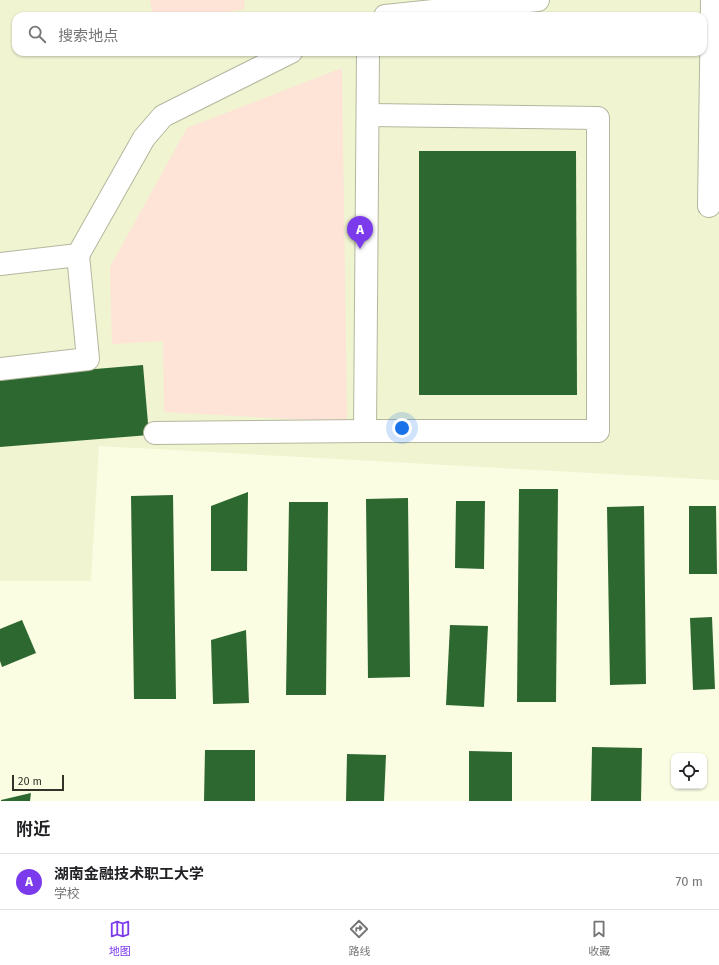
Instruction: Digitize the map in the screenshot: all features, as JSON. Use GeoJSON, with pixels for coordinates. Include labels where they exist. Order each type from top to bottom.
{"type":"FeatureCollection","features":[{"type":"Feature","properties":{"kind":"lane"},"geometry":{"type":"LineString","coordinates":[[423,12],[538,0]]}},
{"type":"Feature","properties":{"kind":"lane"},"geometry":{"type":"LineString","coordinates":[[709,206],[712,0]]}},
{"type":"Feature","properties":{"kind":"lane"},"geometry":{"type":"LineString","coordinates":[[0,369],[88,359],[78,255],[144,138],[163,116],[283,56]]}},
{"type":"Feature","properties":{"kind":"lane"},"geometry":{"type":"LineString","coordinates":[[365,431],[368,56]]}},
{"type":"Feature","properties":{"kind":"lane"},"geometry":{"type":"LineString","coordinates":[[155,433],[598,431],[598,118],[368,115]]}},
{"type":"Feature","properties":{"kind":"lane"},"geometry":{"type":"LineString","coordinates":[[0,264],[78,255]]}},
{"type":"Feature","properties":{"kind":"shaded area"},"geometry":{"type":"Polygon","coordinates":[[[0,0],[719,0],[719,480],[99,446],[91,581],[0,581],[0,0]]]}},
{"type":"Feature","properties":{"kind":"shaded area"},"geometry":{"type":"Polygon","coordinates":[[[150,0],[244,0],[245,9],[226,12],[152,12],[150,0]]]}},
{"type":"Feature","properties":{"kind":"shaded area"},"geometry":{"type":"Polygon","coordinates":[[[342,68],[347,422],[164,412],[163,341],[112,344],[110,267],[187,128],[342,68]]]}},
{"type":"Feature","properties":{"kind":"building"},"geometry":{"type":"Polygon","coordinates":[[[419,151],[576,151],[577,395],[419,395],[419,151]]]}},
{"type":"Feature","properties":{"kind":"building"},"geometry":{"type":"Polygon","coordinates":[[[143,365],[149,435],[0,447],[0,377],[143,365]]]}},
{"type":"Feature","properties":{"kind":"building"},"geometry":{"type":"Polygon","coordinates":[[[519,489],[558,489],[556,702],[517,702],[519,489]]]}},
{"type":"Feature","properties":{"kind":"building"},"geometry":{"type":"Polygon","coordinates":[[[248,492],[247,571],[211,571],[211,506],[248,492]]]}},
{"type":"Feature","properties":{"kind":"building"},"geometry":{"type":"Polygon","coordinates":[[[173,495],[176,699],[134,699],[131,496],[173,495]]]}},
{"type":"Feature","properties":{"kind":"building"},"geometry":{"type":"Polygon","coordinates":[[[408,498],[410,677],[368,678],[366,499],[408,498]]]}},
{"type":"Feature","properties":{"kind":"building"},"geometry":{"type":"Polygon","coordinates":[[[456,501],[485,501],[484,569],[455,568],[456,501]]]}},
{"type":"Feature","properties":{"kind":"building"},"geometry":{"type":"Polygon","coordinates":[[[289,502],[328,502],[326,695],[286,695],[289,502]]]}},
{"type":"Feature","properties":{"kind":"building"},"geometry":{"type":"Polygon","coordinates":[[[644,506],[646,684],[610,685],[607,507],[644,506]]]}},
{"type":"Feature","properties":{"kind":"building"},"geometry":{"type":"Polygon","coordinates":[[[689,506],[716,506],[717,574],[689,574],[689,506]]]}},
{"type":"Feature","properties":{"kind":"building"},"geometry":{"type":"Polygon","coordinates":[[[712,617],[715,689],[693,690],[690,618],[712,617]]]}},
{"type":"Feature","properties":{"kind":"building"},"geometry":{"type":"Polygon","coordinates":[[[22,620],[36,653],[2,667],[0,661],[0,629],[22,620]]]}},
{"type":"Feature","properties":{"kind":"building"},"geometry":{"type":"Polygon","coordinates":[[[450,625],[488,626],[484,707],[446,705],[450,625]]]}},
{"type":"Feature","properties":{"kind":"building"},"geometry":{"type":"Polygon","coordinates":[[[246,630],[249,703],[213,704],[211,640],[246,630]]]}},
{"type":"Feature","properties":{"kind":"building"},"geometry":{"type":"Polygon","coordinates":[[[592,747],[642,748],[641,801],[591,801],[592,747]]]}},
{"type":"Feature","properties":{"kind":"building"},"geometry":{"type":"Polygon","coordinates":[[[205,750],[255,750],[255,801],[204,801],[205,750]]]}},
{"type":"Feature","properties":{"kind":"building"},"geometry":{"type":"Polygon","coordinates":[[[469,751],[512,752],[512,801],[469,801],[469,751]]]}},
{"type":"Feature","properties":{"kind":"building"},"geometry":{"type":"Polygon","coordinates":[[[347,754],[386,755],[384,801],[346,801],[347,754]]]}},
{"type":"Feature","properties":{"kind":"building"},"geometry":{"type":"Polygon","coordinates":[[[31,793],[30,801],[1,801],[1,800],[31,793]]]}},
{"type":"Feature","properties":{"kind":"place","name":"湖南金融技术职工大学"},"geometry":{"type":"Point","coordinates":[360,249]}}]}
